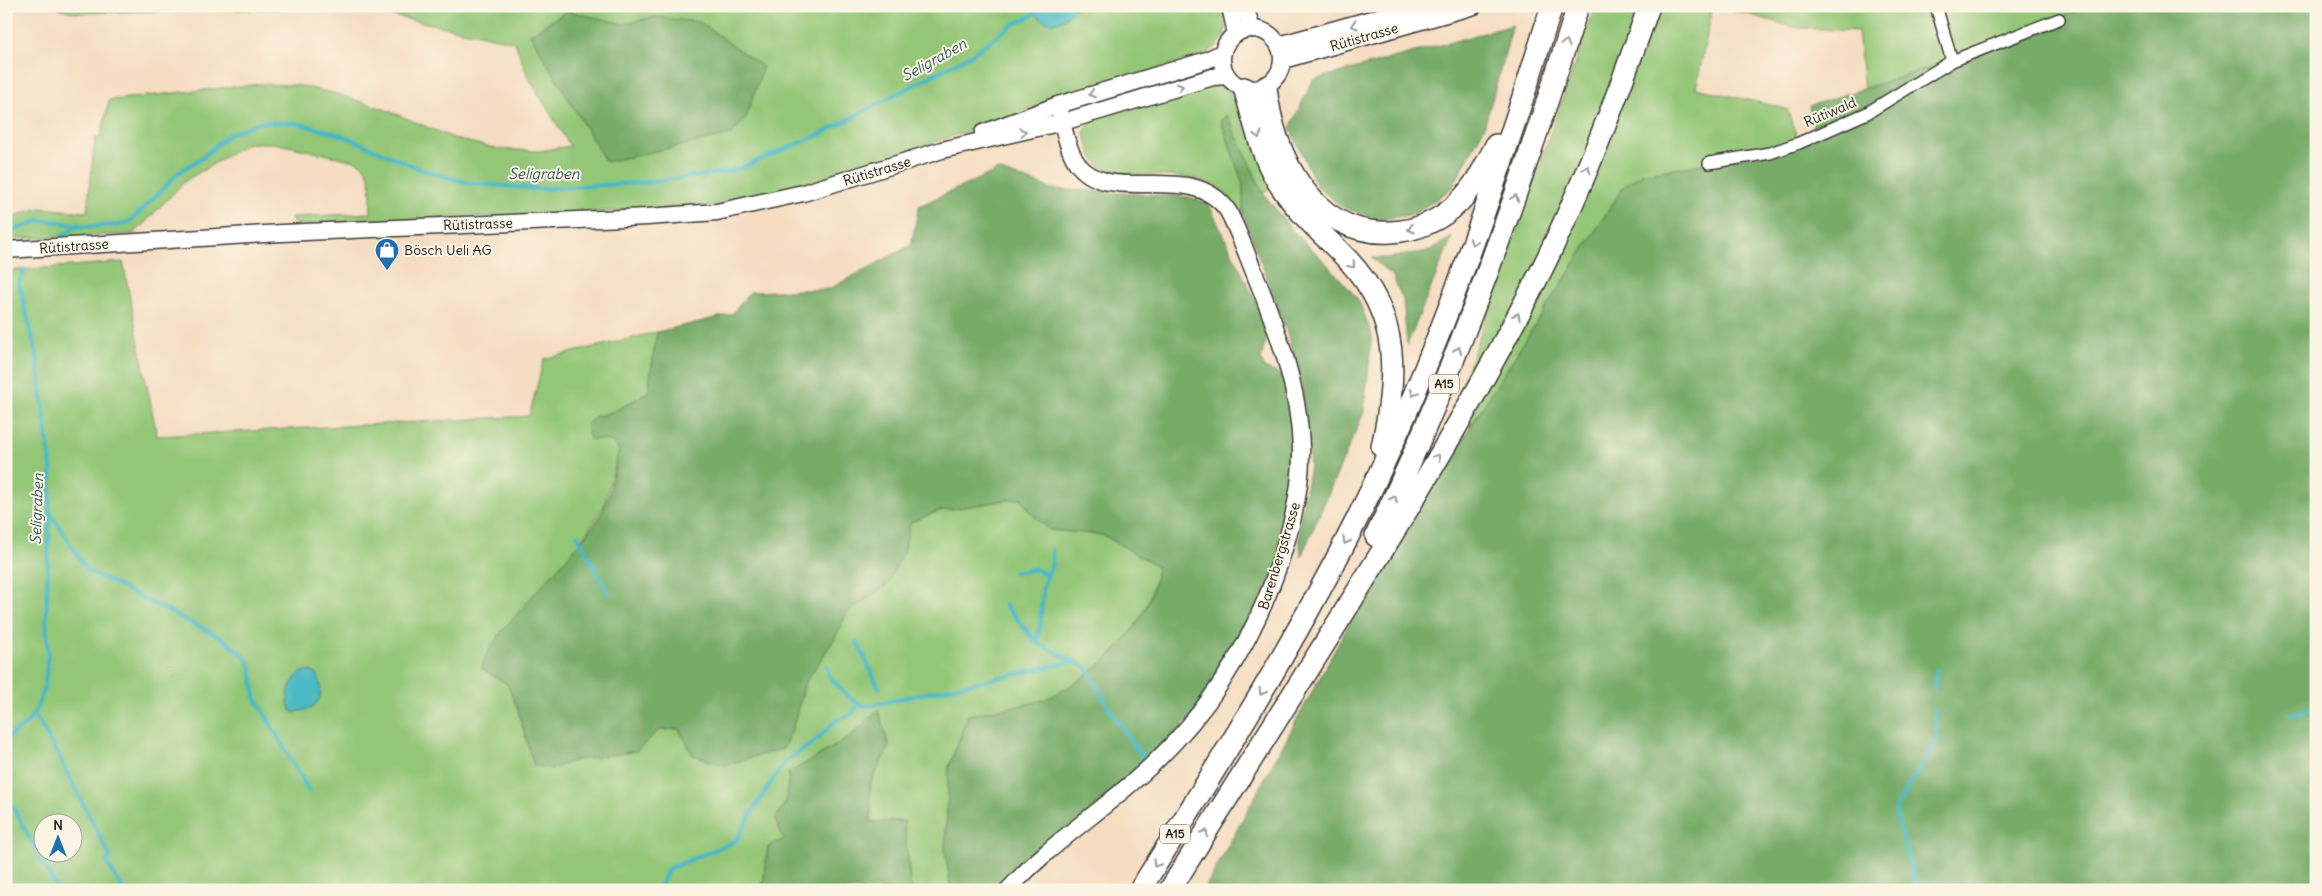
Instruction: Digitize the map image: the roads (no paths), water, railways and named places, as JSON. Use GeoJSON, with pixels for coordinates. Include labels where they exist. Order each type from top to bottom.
{"type":"FeatureCollection","features":[{"type":"Feature","properties":{"kind":"highway","name":"A15"},"geometry":{"type":"LineString","coordinates":[[1170,890],[1261,741],[1350,588],[1424,432],[1466,329],[1507,220],[1578,6]]}},
{"type":"Feature","properties":{"kind":"highway"},"geometry":{"type":"LineString","coordinates":[[1261,741],[1358,589],[1498,352],[1542,268],[1586,172],[1649,6]]}},
{"type":"Feature","properties":{"kind":"highway","name":"A15"},"geometry":{"type":"LineString","coordinates":[[1140,890],[1291,642],[1318,594],[1375,482],[1421,376],[1464,268],[1529,80],[1552,7]]}},
{"type":"Feature","properties":{"kind":"highway"},"geometry":{"type":"LineString","coordinates":[[1266,87],[1269,110],[1282,150],[1291,171],[1310,198],[1337,220],[1363,230],[1382,233],[1401,232],[1428,223],[1445,214],[1460,201],[1485,166],[1529,80]]}},
{"type":"Feature","properties":{"kind":"highway"},"geometry":{"type":"LineString","coordinates":[[1244,88],[1262,146],[1275,178],[1305,217],[1360,274],[1374,294],[1387,325],[1392,348],[1393,377],[1375,482]]}},
{"type":"Feature","properties":{"kind":"main road"},"geometry":{"type":"LineString","coordinates":[[1230,6],[1244,32]]}},
{"type":"Feature","properties":{"kind":"main road"},"geometry":{"type":"LineString","coordinates":[[1244,6],[1244,32]]}},
{"type":"Feature","properties":{"kind":"main road","name":"Rütistrasse"},"geometry":{"type":"LineString","coordinates":[[1281,53],[1418,6]]}},
{"type":"Feature","properties":{"kind":"main road","name":"Rütistrasse"},"geometry":{"type":"LineString","coordinates":[[1281,53],[1474,6]]}},
{"type":"Feature","properties":{"kind":"main road"},"geometry":{"type":"LineString","coordinates":[[1244,32],[1268,34],[1281,53],[1278,76],[1266,87],[1259,89],[1244,88],[1237,86],[1227,76],[1222,60],[1223,52],[1230,39],[1244,32]]}},
{"type":"Feature","properties":{"kind":"main road","name":"Rütistrasse"},"geometry":{"type":"LineString","coordinates":[[942,150],[1058,104],[1207,60],[1223,52]]}},
{"type":"Feature","properties":{"kind":"main road","name":"Rütistrasse"},"geometry":{"type":"LineString","coordinates":[[6,250],[282,233],[647,218],[711,213],[747,207],[803,193],[942,150],[1063,122],[1213,77],[1227,76]]}},
{"type":"Feature","properties":{"kind":"main road","name":"Barenbergstrasse"},"geometry":{"type":"LineString","coordinates":[[1008,890],[1050,848],[1156,762],[1186,728],[1228,672],[1248,639],[1270,592],[1294,510],[1301,466],[1298,421],[1287,360],[1244,248],[1225,206],[1210,193],[1193,186],[1116,182],[1097,179],[1076,162],[1058,104]]}},
{"type":"Feature","properties":{"kind":"street"},"geometry":{"type":"LineString","coordinates":[[1936,6],[1952,60]]}},
{"type":"Feature","properties":{"kind":"street","name":"Rütiwald"},"geometry":{"type":"LineString","coordinates":[[1710,164],[1770,153],[1799,143],[1867,113],[1952,60],[2059,19]]}},
{"type":"Feature","properties":{"kind":"water"},"geometry":{"type":"Polygon","coordinates":[[[1031,6],[1081,6],[1074,9],[1065,18],[1054,23],[1045,21],[1037,15],[1031,6]]]}},
{"type":"Feature","properties":{"kind":"water"},"geometry":{"type":"Polygon","coordinates":[[[305,671],[317,674],[321,688],[320,696],[312,708],[293,713],[288,702],[289,689],[295,678],[305,671]]]}},
{"type":"Feature","properties":{"kind":"waterway","name":"Seligraben"},"geometry":{"type":"LineString","coordinates":[[62,236],[75,227],[120,225],[132,220],[178,173],[203,157],[229,134],[260,122],[297,123],[344,136],[422,170],[468,183],[537,189],[652,182],[733,171],[819,135],[971,55],[1012,25],[1035,14]]}},
{"type":"Feature","properties":{"kind":"waterway"},"geometry":{"type":"LineString","coordinates":[[7,230],[13,231],[40,220],[80,225]]}},
{"type":"Feature","properties":{"kind":"waterway","name":"Seligraben"},"geometry":{"type":"LineString","coordinates":[[6,739],[27,723],[37,709],[45,685],[48,652],[46,623],[51,468],[37,357],[19,283],[24,270]]}},
{"type":"Feature","properties":{"kind":"waterway"},"geometry":{"type":"LineString","coordinates":[[51,514],[87,570],[222,638],[243,655],[250,664],[255,697],[309,791]]}},
{"type":"Feature","properties":{"kind":"waterway"},"geometry":{"type":"LineString","coordinates":[[577,535],[608,592]]}},
{"type":"Feature","properties":{"kind":"waterway"},"geometry":{"type":"LineString","coordinates":[[1036,642],[1040,627],[1043,586],[1052,565],[1052,550]]}},
{"type":"Feature","properties":{"kind":"waterway"},"geometry":{"type":"LineString","coordinates":[[1014,573],[1034,569],[1044,573],[1046,578]]}},
{"type":"Feature","properties":{"kind":"waterway"},"geometry":{"type":"LineString","coordinates":[[1005,605],[1036,642],[1087,668],[1108,707],[1143,758]]}},
{"type":"Feature","properties":{"kind":"waterway"},"geometry":{"type":"LineString","coordinates":[[857,642],[879,688]]}},
{"type":"Feature","properties":{"kind":"waterway"},"geometry":{"type":"LineString","coordinates":[[827,666],[830,677],[842,691],[851,699],[866,706],[1076,661]]}},
{"type":"Feature","properties":{"kind":"waterway"},"geometry":{"type":"LineString","coordinates":[[1934,689],[1937,669]]}},
{"type":"Feature","properties":{"kind":"waterway"},"geometry":{"type":"LineString","coordinates":[[658,890],[668,869],[736,841],[752,812],[785,761],[813,743],[837,720],[852,714],[858,703]]}},
{"type":"Feature","properties":{"kind":"waterway"},"geometry":{"type":"LineString","coordinates":[[2289,715],[2316,708]]}},
{"type":"Feature","properties":{"kind":"waterway"},"geometry":{"type":"LineString","coordinates":[[1917,890],[1895,809],[1937,739],[1935,709]]}},
{"type":"Feature","properties":{"kind":"waterway"},"geometry":{"type":"LineString","coordinates":[[34,714],[57,753],[110,856],[106,862],[124,890]]}},
{"type":"Feature","properties":{"kind":"waterway"},"geometry":{"type":"LineString","coordinates":[[6,794],[56,887]]}},
{"type":"Feature","properties":{"kind":"place","name":"Bösch Ueli AG"},"geometry":{"type":"Point","coordinates":[387,271]}}]}
